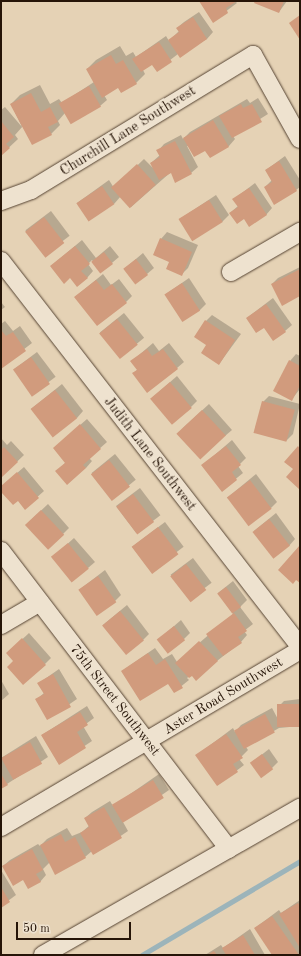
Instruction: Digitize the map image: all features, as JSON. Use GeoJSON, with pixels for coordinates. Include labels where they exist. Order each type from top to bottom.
{"type":"FeatureCollection","features":[{"type":"Feature","properties":{"kind":"street","name":"Churchill Lane Southwest"},"geometry":{"type":"LineString","coordinates":[[1,201],[31,190],[253,56],[300,139]]}},
{"type":"Feature","properties":{"kind":"street"},"geometry":{"type":"LineString","coordinates":[[231,272],[300,232]]}},
{"type":"Feature","properties":{"kind":"street","name":"Judith Lane Southwest"},"geometry":{"type":"LineString","coordinates":[[1,261],[300,648]]}},
{"type":"Feature","properties":{"kind":"street","name":"75th Street Southwest"},"geometry":{"type":"LineString","coordinates":[[1,551],[229,849]]}},
{"type":"Feature","properties":{"kind":"street"},"geometry":{"type":"LineString","coordinates":[[1,625],[40,602]]}},
{"type":"Feature","properties":{"kind":"street","name":"Aster Road Southwest"},"geometry":{"type":"LineString","coordinates":[[1,827],[147,741],[300,648]]}},
{"type":"Feature","properties":{"kind":"street"},"geometry":{"type":"LineString","coordinates":[[43,955],[300,808]]}},
{"type":"Feature","properties":{"kind":"building"},"geometry":{"type":"Polygon","coordinates":[[[199,1],[237,1],[226,8],[228,13],[213,23],[199,1]]]}},
{"type":"Feature","properties":{"kind":"building"},"geometry":{"type":"Polygon","coordinates":[[[255,1],[284,1],[279,13],[254,3],[255,1]]]}},
{"type":"Feature","properties":{"kind":"building"},"geometry":{"type":"Polygon","coordinates":[[[300,15],[300,40],[289,23],[300,15]]]}},
{"type":"Feature","properties":{"kind":"building"},"geometry":{"type":"Polygon","coordinates":[[[193,17],[207,39],[180,58],[168,40],[179,32],[176,28],[193,17]]]}},
{"type":"Feature","properties":{"kind":"building"},"geometry":{"type":"Polygon","coordinates":[[[159,42],[172,62],[157,72],[152,65],[141,72],[132,59],[159,42]]]}},
{"type":"Feature","properties":{"kind":"building"},"geometry":{"type":"Polygon","coordinates":[[[111,55],[116,64],[123,60],[137,84],[121,93],[118,88],[102,98],[86,69],[111,55]]]}},
{"type":"Feature","properties":{"kind":"building"},"geometry":{"type":"Polygon","coordinates":[[[89,86],[101,107],[71,124],[59,104],[89,86]]]}},
{"type":"Feature","properties":{"kind":"building"},"geometry":{"type":"Polygon","coordinates":[[[31,93],[41,112],[50,107],[58,122],[48,127],[52,135],[32,145],[10,104],[31,93]]]}},
{"type":"Feature","properties":{"kind":"building"},"geometry":{"type":"Polygon","coordinates":[[[241,104],[243,108],[252,104],[262,122],[232,138],[219,116],[241,104]]]}},
{"type":"Feature","properties":{"kind":"building"},"geometry":{"type":"Polygon","coordinates":[[[213,120],[229,147],[210,158],[205,151],[194,157],[183,138],[213,120]]]}},
{"type":"Feature","properties":{"kind":"building"},"geometry":{"type":"Polygon","coordinates":[[[1,121],[14,137],[6,144],[10,148],[1,156],[1,121]]]}},
{"type":"Feature","properties":{"kind":"building"},"geometry":{"type":"Polygon","coordinates":[[[175,141],[192,174],[175,183],[171,173],[159,180],[150,163],[160,157],[156,150],[175,141]]]}},
{"type":"Feature","properties":{"kind":"building"},"geometry":{"type":"Polygon","coordinates":[[[279,161],[297,191],[274,205],[264,187],[272,182],[265,170],[279,161]]]}},
{"type":"Feature","properties":{"kind":"building"},"geometry":{"type":"Polygon","coordinates":[[[137,164],[156,185],[130,208],[111,187],[137,164]]]}},
{"type":"Feature","properties":{"kind":"building"},"geometry":{"type":"Polygon","coordinates":[[[102,186],[114,204],[89,222],[76,203],[102,186]]]}},
{"type":"Feature","properties":{"kind":"building"},"geometry":{"type":"Polygon","coordinates":[[[249,188],[267,215],[249,227],[244,219],[237,224],[229,213],[238,207],[232,199],[249,188]]]}},
{"type":"Feature","properties":{"kind":"building"},"geometry":{"type":"Polygon","coordinates":[[[209,200],[223,222],[192,241],[178,219],[209,200]]]}},
{"type":"Feature","properties":{"kind":"building"},"geometry":{"type":"Polygon","coordinates":[[[44,217],[64,243],[45,258],[25,232],[44,217]]]}},
{"type":"Feature","properties":{"kind":"building"},"geometry":{"type":"Polygon","coordinates":[[[160,238],[192,252],[182,276],[166,269],[169,262],[153,255],[160,238]]]}},
{"type":"Feature","properties":{"kind":"building"},"geometry":{"type":"Polygon","coordinates":[[[75,246],[90,264],[81,271],[88,278],[77,287],[70,278],[64,284],[50,266],[75,246]]]}},
{"type":"Feature","properties":{"kind":"building"},"geometry":{"type":"Polygon","coordinates":[[[104,252],[113,264],[100,274],[91,262],[104,252]]]}},
{"type":"Feature","properties":{"kind":"building"},"geometry":{"type":"Polygon","coordinates":[[[136,259],[148,275],[135,285],[123,269],[136,259]]]}},
{"type":"Feature","properties":{"kind":"building"},"geometry":{"type":"Polygon","coordinates":[[[300,269],[300,296],[282,306],[271,284],[300,269]]]}},
{"type":"Feature","properties":{"kind":"building"},"geometry":{"type":"Polygon","coordinates":[[[96,280],[104,290],[112,284],[127,303],[97,326],[74,297],[96,280]]]}},
{"type":"Feature","properties":{"kind":"building"},"geometry":{"type":"Polygon","coordinates":[[[182,283],[200,311],[182,322],[164,294],[182,283]]]}},
{"type":"Feature","properties":{"kind":"building"},"geometry":{"type":"Polygon","coordinates":[[[266,304],[286,332],[273,341],[264,328],[256,333],[246,318],[266,304]]]}},
{"type":"Feature","properties":{"kind":"building"},"geometry":{"type":"Polygon","coordinates":[[[117,319],[138,345],[120,359],[99,333],[117,319]]]}},
{"type":"Feature","properties":{"kind":"building"},"geometry":{"type":"Polygon","coordinates":[[[205,320],[235,340],[219,365],[201,353],[206,345],[194,337],[205,320]]]}},
{"type":"Feature","properties":{"kind":"building"},"geometry":{"type":"Polygon","coordinates":[[[1,330],[6,336],[13,332],[26,351],[1,369],[1,330]]]}},
{"type":"Feature","properties":{"kind":"building"},"geometry":{"type":"Polygon","coordinates":[[[147,349],[152,356],[163,349],[178,369],[147,393],[132,373],[137,370],[130,361],[147,349]]]}},
{"type":"Feature","properties":{"kind":"building"},"geometry":{"type":"Polygon","coordinates":[[[31,357],[50,384],[32,397],[13,370],[31,357]]]}},
{"type":"Feature","properties":{"kind":"building"},"geometry":{"type":"Polygon","coordinates":[[[289,360],[300,366],[300,385],[292,401],[273,391],[289,360]]]}},
{"type":"Feature","properties":{"kind":"building"},"geometry":{"type":"Polygon","coordinates":[[[170,382],[192,408],[172,425],[150,399],[170,382]]]}},
{"type":"Feature","properties":{"kind":"building"},"geometry":{"type":"Polygon","coordinates":[[[55,390],[77,418],[53,437],[31,409],[55,390]]]}},
{"type":"Feature","properties":{"kind":"building"},"geometry":{"type":"Polygon","coordinates":[[[262,401],[295,410],[286,442],[253,433],[262,401]]]}},
{"type":"Feature","properties":{"kind":"building"},"geometry":{"type":"Polygon","coordinates":[[[202,410],[226,436],[200,459],[176,434],[202,410]]]}},
{"type":"Feature","properties":{"kind":"building"},"geometry":{"type":"Polygon","coordinates":[[[80,424],[101,449],[83,465],[86,468],[67,485],[55,471],[65,463],[53,448],[80,424]]]}},
{"type":"Feature","properties":{"kind":"building"},"geometry":{"type":"Polygon","coordinates":[[[226,446],[241,465],[232,472],[237,480],[222,492],[201,465],[226,446]]]}},
{"type":"Feature","properties":{"kind":"building"},"geometry":{"type":"Polygon","coordinates":[[[298,446],[300,449],[300,490],[286,477],[293,469],[284,462],[298,446]]]}},
{"type":"Feature","properties":{"kind":"building"},"geometry":{"type":"Polygon","coordinates":[[[4,447],[18,462],[1,478],[1,450],[4,447]]]}},
{"type":"Feature","properties":{"kind":"building"},"geometry":{"type":"Polygon","coordinates":[[[109,460],[130,487],[112,501],[91,474],[109,460]]]}},
{"type":"Feature","properties":{"kind":"building"},"geometry":{"type":"Polygon","coordinates":[[[17,472],[39,498],[25,510],[18,501],[13,505],[1,492],[1,486],[17,472]]]}},
{"type":"Feature","properties":{"kind":"building"},"geometry":{"type":"Polygon","coordinates":[[[250,480],[272,509],[249,526],[227,497],[250,480]]]}},
{"type":"Feature","properties":{"kind":"building"},"geometry":{"type":"Polygon","coordinates":[[[133,494],[154,522],[137,535],[116,507],[133,494]]]}},
{"type":"Feature","properties":{"kind":"building"},"geometry":{"type":"Polygon","coordinates":[[[41,510],[64,535],[48,550],[25,525],[41,510]]]}},
{"type":"Feature","properties":{"kind":"building"},"geometry":{"type":"Polygon","coordinates":[[[269,519],[290,546],[273,559],[252,532],[269,519]]]}},
{"type":"Feature","properties":{"kind":"building"},"geometry":{"type":"Polygon","coordinates":[[[158,527],[178,554],[152,574],[132,547],[158,527]]]}},
{"type":"Feature","properties":{"kind":"building"},"geometry":{"type":"Polygon","coordinates":[[[68,543],[89,569],[72,582],[51,557],[68,543]]]}},
{"type":"Feature","properties":{"kind":"building"},"geometry":{"type":"Polygon","coordinates":[[[300,545],[300,583],[296,580],[293,584],[278,570],[300,545]]]}},
{"type":"Feature","properties":{"kind":"building"},"geometry":{"type":"Polygon","coordinates":[[[186,564],[206,590],[191,602],[170,576],[186,564]]]}},
{"type":"Feature","properties":{"kind":"building"},"geometry":{"type":"Polygon","coordinates":[[[98,576],[116,602],[97,616],[78,590],[98,576]]]}},
{"type":"Feature","properties":{"kind":"building"},"geometry":{"type":"Polygon","coordinates":[[[226,587],[241,607],[232,614],[217,594],[226,587]]]}},
{"type":"Feature","properties":{"kind":"building"},"geometry":{"type":"Polygon","coordinates":[[[120,611],[144,641],[126,655],[102,625],[120,611]]]}},
{"type":"Feature","properties":{"kind":"building"},"geometry":{"type":"Polygon","coordinates":[[[234,613],[247,631],[238,637],[242,643],[223,656],[206,634],[234,613]]]}},
{"type":"Feature","properties":{"kind":"building"},"geometry":{"type":"Polygon","coordinates":[[[174,626],[185,640],[168,654],[157,640],[174,626]]]}},
{"type":"Feature","properties":{"kind":"building"},"geometry":{"type":"Polygon","coordinates":[[[22,638],[46,665],[23,685],[7,667],[13,661],[6,653],[22,638]]]}},
{"type":"Feature","properties":{"kind":"building"},"geometry":{"type":"Polygon","coordinates":[[[199,641],[218,661],[196,681],[192,676],[189,678],[175,663],[199,641]]]}},
{"type":"Feature","properties":{"kind":"building"},"geometry":{"type":"Polygon","coordinates":[[[148,653],[156,665],[165,659],[183,688],[174,693],[168,684],[140,701],[121,671],[148,653]]]}},
{"type":"Feature","properties":{"kind":"building"},"geometry":{"type":"Polygon","coordinates":[[[53,674],[71,707],[47,720],[35,699],[44,694],[37,683],[53,674]]]}},
{"type":"Feature","properties":{"kind":"building"},"geometry":{"type":"Polygon","coordinates":[[[277,704],[300,704],[300,727],[277,727],[277,704]]]}},
{"type":"Feature","properties":{"kind":"building"},"geometry":{"type":"Polygon","coordinates":[[[80,712],[88,725],[77,732],[86,748],[59,765],[41,735],[80,712]]]}},
{"type":"Feature","properties":{"kind":"building"},"geometry":{"type":"Polygon","coordinates":[[[265,714],[275,733],[244,749],[234,730],[265,714]]]}},
{"type":"Feature","properties":{"kind":"building"},"geometry":{"type":"Polygon","coordinates":[[[226,734],[243,758],[233,764],[238,772],[217,786],[195,755],[226,734]]]}},
{"type":"Feature","properties":{"kind":"building"},"geometry":{"type":"Polygon","coordinates":[[[30,742],[42,764],[13,780],[1,758],[30,742]]]}},
{"type":"Feature","properties":{"kind":"building"},"geometry":{"type":"Polygon","coordinates":[[[262,754],[273,769],[261,778],[250,763],[262,754]]]}},
{"type":"Feature","properties":{"kind":"building"},"geometry":{"type":"Polygon","coordinates":[[[1,774],[8,785],[1,789],[1,774]]]}},
{"type":"Feature","properties":{"kind":"building"},"geometry":{"type":"Polygon","coordinates":[[[153,780],[164,798],[123,823],[112,805],[153,780]]]}},
{"type":"Feature","properties":{"kind":"building"},"geometry":{"type":"Polygon","coordinates":[[[104,807],[122,838],[93,855],[80,833],[89,827],[84,818],[104,807]]]}},
{"type":"Feature","properties":{"kind":"building"},"geometry":{"type":"Polygon","coordinates":[[[61,834],[65,842],[75,837],[86,858],[55,875],[40,845],[61,834]]]}},
{"type":"Feature","properties":{"kind":"building"},"geometry":{"type":"Polygon","coordinates":[[[32,849],[43,870],[36,874],[41,882],[28,889],[23,880],[13,886],[2,866],[32,849]]]}},
{"type":"Feature","properties":{"kind":"building"},"geometry":{"type":"Polygon","coordinates":[[[1,887],[10,902],[1,908],[1,887]]]}},
{"type":"Feature","properties":{"kind":"building"},"geometry":{"type":"Polygon","coordinates":[[[298,903],[300,906],[300,948],[279,914],[298,903]]]}},
{"type":"Feature","properties":{"kind":"building"},"geometry":{"type":"Polygon","coordinates":[[[272,916],[299,955],[272,955],[254,928],[272,916]]]}},
{"type":"Feature","properties":{"kind":"building"},"geometry":{"type":"Polygon","coordinates":[[[243,935],[255,955],[226,955],[222,948],[243,935]]]}},
{"type":"Feature","properties":{"kind":"building"},"geometry":{"type":"Polygon","coordinates":[[[214,951],[217,955],[207,955],[214,951]]]}},
{"type":"Feature","properties":{"kind":"waterway"},"geometry":{"type":"LineString","coordinates":[[142,955],[300,861]]}}]}
